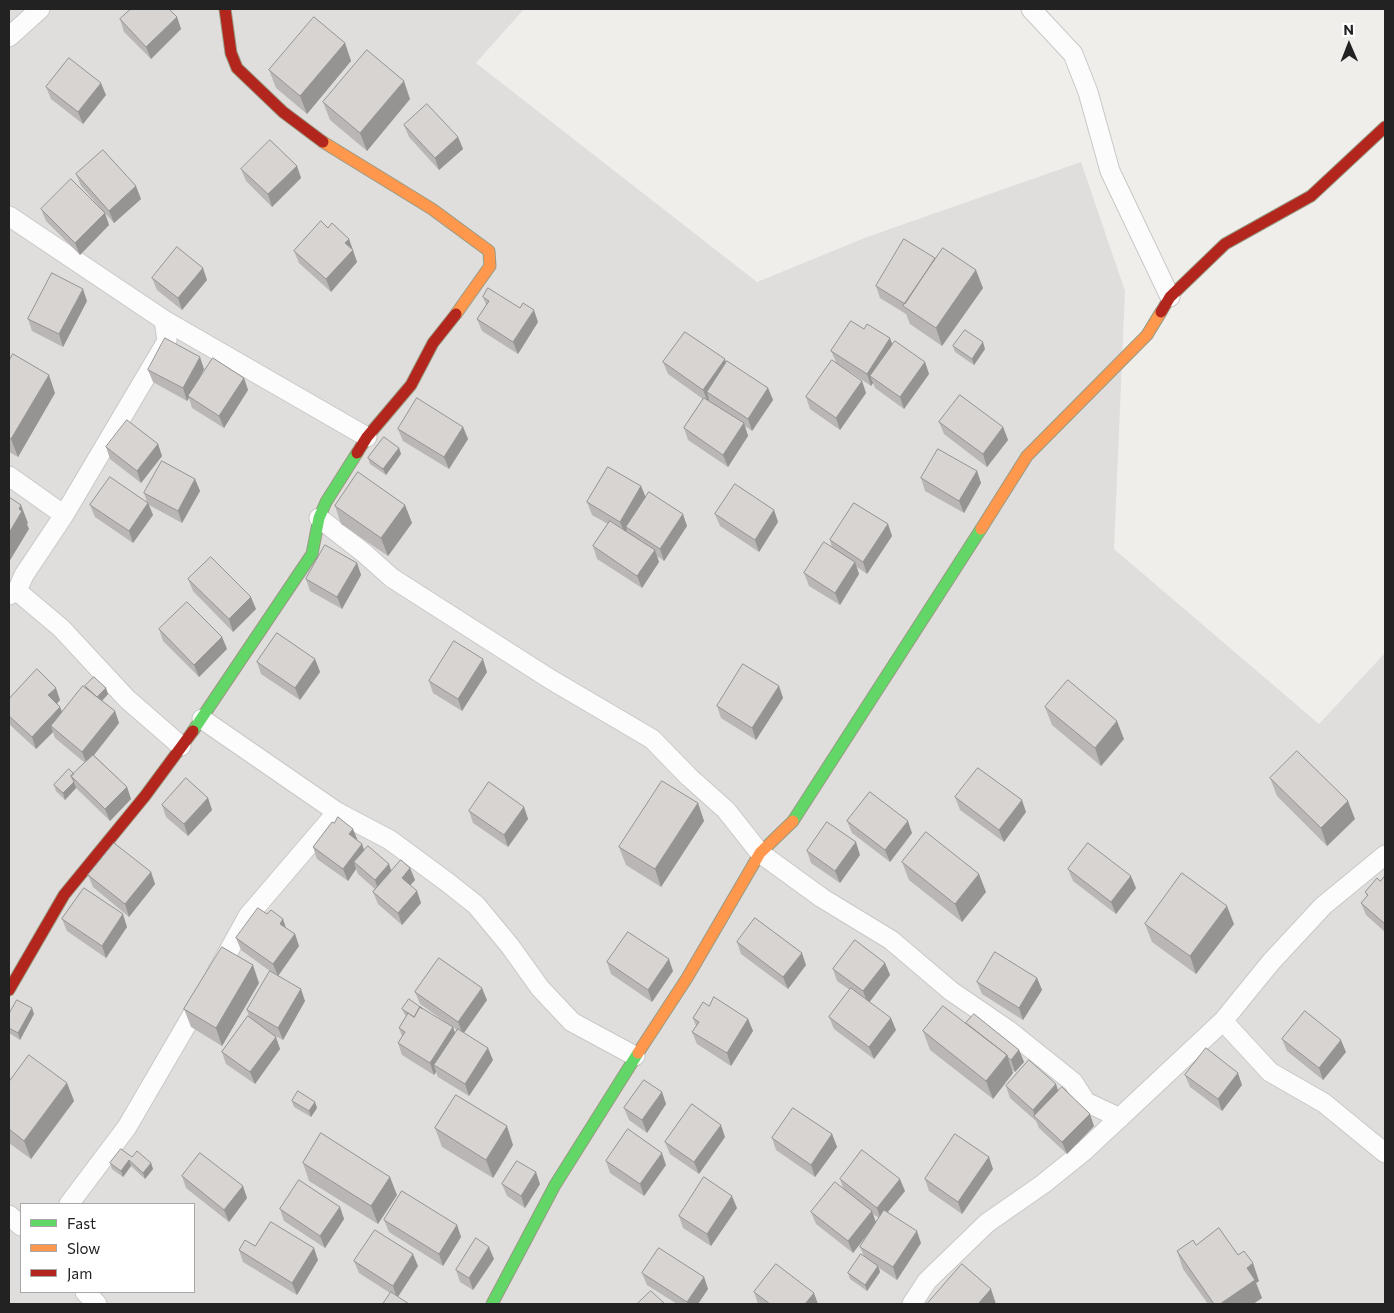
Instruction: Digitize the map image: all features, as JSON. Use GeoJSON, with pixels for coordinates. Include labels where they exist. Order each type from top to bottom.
{"type":"FeatureCollection","features":[{"type":"Feature","properties":{"kind":"street"},"geometry":{"type":"LineString","coordinates":[[9,37],[40,9]]}},
{"type":"Feature","properties":{"kind":"street"},"geometry":{"type":"LineString","coordinates":[[9,990],[64,895],[145,796],[202,719],[312,554],[319,518],[326,502],[367,437],[411,385],[433,343],[473,294],[490,266],[489,251],[466,231],[401,189],[337,154],[270,101],[235,65],[225,9]]}},
{"type":"Feature","properties":{"kind":"street"},"geometry":{"type":"LineString","coordinates":[[1031,9],[1072,54],[1088,92],[1110,171],[1170,297]]}},
{"type":"Feature","properties":{"kind":"street"},"geometry":{"type":"LineString","coordinates":[[492,1304],[555,1185],[635,1056],[688,978],[760,853],[798,816],[1027,456],[1147,335],[1170,297],[1225,244],[1310,196],[1385,127]]}},
{"type":"Feature","properties":{"kind":"street"},"geometry":{"type":"LineString","coordinates":[[9,216],[164,320],[367,437]]}},
{"type":"Feature","properties":{"kind":"street"},"geometry":{"type":"LineString","coordinates":[[164,320],[167,341],[64,515],[13,593],[61,628],[128,698],[181,746]]}},
{"type":"Feature","properties":{"kind":"street"},"geometry":{"type":"LineString","coordinates":[[9,476],[64,515]]}},
{"type":"Feature","properties":{"kind":"street"},"geometry":{"type":"LineString","coordinates":[[319,518],[364,553],[392,578],[550,679],[652,739],[689,777],[726,810],[760,853],[822,898],[890,940],[950,991],[1008,1030],[1073,1082],[1086,1102],[1120,1118]]}},
{"type":"Feature","properties":{"kind":"street"},"geometry":{"type":"LineString","coordinates":[[202,719],[337,812],[390,840],[476,905],[510,946],[540,988],[572,1022],[635,1056]]}},
{"type":"Feature","properties":{"kind":"street"},"geometry":{"type":"LineString","coordinates":[[70,1203],[127,1127],[248,916],[337,812]]}},
{"type":"Feature","properties":{"kind":"street"},"geometry":{"type":"LineString","coordinates":[[912,1304],[927,1280],[987,1222],[1071,1162],[1223,1022],[1271,962],[1323,906],[1385,855]]}},
{"type":"Feature","properties":{"kind":"street"},"geometry":{"type":"LineString","coordinates":[[1223,1022],[1270,1072],[1324,1103],[1385,1153]]}},
{"type":"Feature","properties":{"kind":"street"},"geometry":{"type":"LineString","coordinates":[[9,1215],[20,1225]]}},
{"type":"Feature","properties":{"kind":"street"},"geometry":{"type":"LineString","coordinates":[[86,1293],[97,1304]]}},
{"type":"Feature","properties":{"kind":"shaded area"},"geometry":{"type":"Polygon","coordinates":[[[9,9],[524,9],[476,63],[757,282],[867,237],[1081,162],[1125,291],[1114,549],[1319,724],[1385,653],[1385,1304],[9,1304],[9,9]]]}},
{"type":"Feature","properties":{"kind":"building"},"geometry":{"type":"Polygon","coordinates":[[[131,9],[169,9],[177,17],[146,47],[120,19],[131,9]]]}},
{"type":"Feature","properties":{"kind":"building"},"geometry":{"type":"Polygon","coordinates":[[[314,17],[345,43],[300,96],[269,70],[314,17]]]}},
{"type":"Feature","properties":{"kind":"building"},"geometry":{"type":"Polygon","coordinates":[[[367,50],[404,81],[360,133],[323,102],[367,50]]]}},
{"type":"Feature","properties":{"kind":"building"},"geometry":{"type":"Polygon","coordinates":[[[69,58],[101,83],[78,112],[46,87],[69,58]]]}},
{"type":"Feature","properties":{"kind":"building"},"geometry":{"type":"Polygon","coordinates":[[[427,104],[458,137],[435,158],[404,125],[427,104]]]}},
{"type":"Feature","properties":{"kind":"building"},"geometry":{"type":"Polygon","coordinates":[[[270,140],[297,166],[268,194],[241,169],[270,140]]]}},
{"type":"Feature","properties":{"kind":"building"},"geometry":{"type":"Polygon","coordinates":[[[103,150],[136,186],[109,211],[76,174],[103,150]]]}},
{"type":"Feature","properties":{"kind":"building"},"geometry":{"type":"Polygon","coordinates":[[[71,179],[105,213],[75,243],[41,209],[71,179]]]}},
{"type":"Feature","properties":{"kind":"building"},"geometry":{"type":"Polygon","coordinates":[[[321,221],[328,228],[332,223],[349,239],[345,243],[353,250],[326,279],[294,251],[321,221]]]}},
{"type":"Feature","properties":{"kind":"building"},"geometry":{"type":"Polygon","coordinates":[[[904,239],[935,258],[905,304],[876,286],[904,239]]]}},
{"type":"Feature","properties":{"kind":"building"},"geometry":{"type":"Polygon","coordinates":[[[177,247],[203,268],[178,298],[152,278],[177,247]]]}},
{"type":"Feature","properties":{"kind":"building"},"geometry":{"type":"Polygon","coordinates":[[[943,248],[976,270],[936,328],[903,306],[943,248]]]}},
{"type":"Feature","properties":{"kind":"building"},"geometry":{"type":"Polygon","coordinates":[[[52,273],[83,289],[59,334],[28,319],[52,273]]]}},
{"type":"Feature","properties":{"kind":"building"},"geometry":{"type":"Polygon","coordinates":[[[488,288],[520,308],[523,303],[534,310],[513,342],[477,319],[489,301],[483,297],[488,288]]]}},
{"type":"Feature","properties":{"kind":"building"},"geometry":{"type":"Polygon","coordinates":[[[851,321],[864,329],[867,324],[890,338],[867,374],[831,351],[851,321]]]}},
{"type":"Feature","properties":{"kind":"building"},"geometry":{"type":"Polygon","coordinates":[[[965,330],[983,342],[972,359],[953,346],[965,330]]]}},
{"type":"Feature","properties":{"kind":"building"},"geometry":{"type":"Polygon","coordinates":[[[685,332],[725,359],[703,390],[663,362],[685,332]]]}},
{"type":"Feature","properties":{"kind":"building"},"geometry":{"type":"Polygon","coordinates":[[[165,338],[200,357],[183,388],[148,370],[165,338]]]}},
{"type":"Feature","properties":{"kind":"building"},"geometry":{"type":"Polygon","coordinates":[[[895,341],[925,362],[900,397],[870,376],[895,341]]]}},
{"type":"Feature","properties":{"kind":"building"},"geometry":{"type":"Polygon","coordinates":[[[13,354],[49,375],[11,439],[9,437],[9,361],[13,354]]]}},
{"type":"Feature","properties":{"kind":"building"},"geometry":{"type":"Polygon","coordinates":[[[213,358],[244,378],[219,416],[188,396],[213,358]]]}},
{"type":"Feature","properties":{"kind":"building"},"geometry":{"type":"Polygon","coordinates":[[[832,360],[862,381],[836,418],[806,397],[832,360]]]}},
{"type":"Feature","properties":{"kind":"building"},"geometry":{"type":"Polygon","coordinates":[[[727,361],[768,388],[748,419],[707,392],[727,361]]]}},
{"type":"Feature","properties":{"kind":"building"},"geometry":{"type":"Polygon","coordinates":[[[960,395],[1003,427],[983,454],[939,422],[960,395]]]}},
{"type":"Feature","properties":{"kind":"building"},"geometry":{"type":"Polygon","coordinates":[[[417,398],[463,427],[444,457],[398,429],[417,398]]]}},
{"type":"Feature","properties":{"kind":"building"},"geometry":{"type":"Polygon","coordinates":[[[704,398],[744,423],[723,455],[684,428],[704,398]]]}},
{"type":"Feature","properties":{"kind":"building"},"geometry":{"type":"Polygon","coordinates":[[[127,420],[158,444],[137,471],[106,447],[127,420]]]}},
{"type":"Feature","properties":{"kind":"building"},"geometry":{"type":"Polygon","coordinates":[[[384,437],[399,448],[383,469],[368,458],[384,437]]]}},
{"type":"Feature","properties":{"kind":"building"},"geometry":{"type":"Polygon","coordinates":[[[938,449],[977,471],[959,501],[921,478],[938,449]]]}},
{"type":"Feature","properties":{"kind":"building"},"geometry":{"type":"Polygon","coordinates":[[[162,461],[195,479],[178,511],[144,493],[162,461]]]}},
{"type":"Feature","properties":{"kind":"building"},"geometry":{"type":"Polygon","coordinates":[[[608,467],[641,486],[620,522],[587,502],[608,467]]]}},
{"type":"Feature","properties":{"kind":"building"},"geometry":{"type":"Polygon","coordinates":[[[358,472],[405,505],[381,538],[335,506],[358,472]]]}},
{"type":"Feature","properties":{"kind":"building"},"geometry":{"type":"Polygon","coordinates":[[[110,477],[148,503],[129,531],[90,505],[110,477]]]}},
{"type":"Feature","properties":{"kind":"building"},"geometry":{"type":"Polygon","coordinates":[[[735,484],[774,510],[755,540],[715,514],[735,484]]]}},
{"type":"Feature","properties":{"kind":"building"},"geometry":{"type":"Polygon","coordinates":[[[649,492],[683,514],[660,549],[626,527],[649,492]]]}},
{"type":"Feature","properties":{"kind":"building"},"geometry":{"type":"Polygon","coordinates":[[[9,497],[21,505],[19,509],[22,511],[9,533],[9,497]]]}},
{"type":"Feature","properties":{"kind":"building"},"geometry":{"type":"Polygon","coordinates":[[[854,503],[888,524],[863,562],[830,540],[854,503]]]}},
{"type":"Feature","properties":{"kind":"building"},"geometry":{"type":"Polygon","coordinates":[[[610,521],[655,550],[637,576],[593,546],[610,521]]]}},
{"type":"Feature","properties":{"kind":"building"},"geometry":{"type":"Polygon","coordinates":[[[824,542],[855,562],[835,593],[804,573],[824,542]]]}},
{"type":"Feature","properties":{"kind":"building"},"geometry":{"type":"Polygon","coordinates":[[[325,545],[357,563],[337,597],[306,579],[325,545]]]}},
{"type":"Feature","properties":{"kind":"building"},"geometry":{"type":"Polygon","coordinates":[[[211,557],[251,597],[229,619],[188,579],[211,557]]]}},
{"type":"Feature","properties":{"kind":"building"},"geometry":{"type":"Polygon","coordinates":[[[187,602],[222,637],[194,665],[159,629],[187,602]]]}},
{"type":"Feature","properties":{"kind":"building"},"geometry":{"type":"Polygon","coordinates":[[[277,633],[315,659],[295,688],[257,662],[277,633]]]}},
{"type":"Feature","properties":{"kind":"building"},"geometry":{"type":"Polygon","coordinates":[[[454,641],[483,659],[458,699],[429,681],[454,641]]]}},
{"type":"Feature","properties":{"kind":"building"},"geometry":{"type":"Polygon","coordinates":[[[743,664],[779,686],[752,728],[717,706],[743,664]]]}},
{"type":"Feature","properties":{"kind":"building"},"geometry":{"type":"Polygon","coordinates":[[[37,669],[56,688],[48,695],[60,707],[32,737],[9,716],[9,699],[37,669]]]}},
{"type":"Feature","properties":{"kind":"building"},"geometry":{"type":"Polygon","coordinates":[[[94,677],[106,688],[97,697],[85,686],[94,677]]]}},
{"type":"Feature","properties":{"kind":"building"},"geometry":{"type":"Polygon","coordinates":[[[1068,680],[1117,721],[1095,748],[1045,707],[1068,680]]]}},
{"type":"Feature","properties":{"kind":"building"},"geometry":{"type":"Polygon","coordinates":[[[83,686],[115,711],[82,752],[51,726],[83,686]]]}},
{"type":"Feature","properties":{"kind":"building"},"geometry":{"type":"Polygon","coordinates":[[[1297,751],[1348,801],[1321,828],[1270,778],[1297,751]]]}},
{"type":"Feature","properties":{"kind":"building"},"geometry":{"type":"Polygon","coordinates":[[[93,755],[127,787],[105,809],[71,776],[93,755]]]}},
{"type":"Feature","properties":{"kind":"building"},"geometry":{"type":"Polygon","coordinates":[[[978,768],[1022,800],[999,830],[955,797],[978,768]]]}},
{"type":"Feature","properties":{"kind":"building"},"geometry":{"type":"Polygon","coordinates":[[[69,769],[74,774],[71,776],[74,782],[63,793],[54,785],[69,769]]]}},
{"type":"Feature","properties":{"kind":"building"},"geometry":{"type":"Polygon","coordinates":[[[186,778],[208,798],[184,824],[162,805],[186,778]]]}},
{"type":"Feature","properties":{"kind":"building"},"geometry":{"type":"Polygon","coordinates":[[[662,781],[698,803],[655,869],[619,847],[662,781]]]}},
{"type":"Feature","properties":{"kind":"building"},"geometry":{"type":"Polygon","coordinates":[[[489,782],[524,807],[504,835],[469,811],[489,782]]]}},
{"type":"Feature","properties":{"kind":"building"},"geometry":{"type":"Polygon","coordinates":[[[870,792],[908,821],[885,850],[847,821],[870,792]]]}},
{"type":"Feature","properties":{"kind":"building"},"geometry":{"type":"Polygon","coordinates":[[[338,817],[353,829],[349,834],[362,844],[343,869],[313,847],[338,817]]]}},
{"type":"Feature","properties":{"kind":"building"},"geometry":{"type":"Polygon","coordinates":[[[827,822],[856,842],[835,871],[807,851],[827,822]]]}},
{"type":"Feature","properties":{"kind":"building"},"geometry":{"type":"Polygon","coordinates":[[[926,832],[979,874],[955,904],[902,862],[926,832]]]}},
{"type":"Feature","properties":{"kind":"building"},"geometry":{"type":"Polygon","coordinates":[[[114,843],[151,872],[125,904],[88,875],[114,843]]]}},
{"type":"Feature","properties":{"kind":"building"},"geometry":{"type":"Polygon","coordinates":[[[1088,843],[1131,876],[1111,902],[1068,869],[1088,843]]]}},
{"type":"Feature","properties":{"kind":"building"},"geometry":{"type":"Polygon","coordinates":[[[368,846],[389,864],[375,880],[354,862],[368,846]]]}},
{"type":"Feature","properties":{"kind":"building"},"geometry":{"type":"Polygon","coordinates":[[[401,860],[410,868],[402,878],[417,891],[398,913],[373,892],[401,860]]]}},
{"type":"Feature","properties":{"kind":"building"},"geometry":{"type":"Polygon","coordinates":[[[1182,873],[1227,906],[1190,956],[1145,924],[1182,873]]]}},
{"type":"Feature","properties":{"kind":"building"},"geometry":{"type":"Polygon","coordinates":[[[1385,876],[1385,924],[1361,903],[1368,895],[1365,892],[1377,878],[1380,881],[1385,876]]]}},
{"type":"Feature","properties":{"kind":"building"},"geometry":{"type":"Polygon","coordinates":[[[84,888],[123,914],[102,946],[62,919],[84,888]]]}},
{"type":"Feature","properties":{"kind":"building"},"geometry":{"type":"Polygon","coordinates":[[[258,908],[267,914],[271,910],[283,919],[280,924],[295,934],[273,964],[236,938],[258,908]]]}},
{"type":"Feature","properties":{"kind":"building"},"geometry":{"type":"Polygon","coordinates":[[[755,918],[802,953],[783,977],[737,942],[755,918]]]}},
{"type":"Feature","properties":{"kind":"building"},"geometry":{"type":"Polygon","coordinates":[[[628,932],[669,959],[648,990],[607,962],[628,932]]]}},
{"type":"Feature","properties":{"kind":"building"},"geometry":{"type":"Polygon","coordinates":[[[855,940],[885,963],[863,991],[833,969],[855,940]]]}},
{"type":"Feature","properties":{"kind":"building"},"geometry":{"type":"Polygon","coordinates":[[[222,947],[253,965],[216,1028],[184,1009],[222,947]]]}},
{"type":"Feature","properties":{"kind":"building"},"geometry":{"type":"Polygon","coordinates":[[[995,952],[1037,978],[1019,1008],[977,982],[995,952]]]}},
{"type":"Feature","properties":{"kind":"building"},"geometry":{"type":"Polygon","coordinates":[[[439,958],[482,988],[458,1022],[415,992],[439,958]]]}},
{"type":"Feature","properties":{"kind":"building"},"geometry":{"type":"Polygon","coordinates":[[[270,971],[301,989],[278,1028],[247,1010],[270,971]]]}},
{"type":"Feature","properties":{"kind":"building"},"geometry":{"type":"Polygon","coordinates":[[[851,988],[891,1018],[869,1047],[829,1017],[851,988]]]}},
{"type":"Feature","properties":{"kind":"building"},"geometry":{"type":"Polygon","coordinates":[[[714,997],[748,1019],[727,1053],[692,1032],[699,1022],[693,1018],[703,1002],[709,1006],[714,997]]]}},
{"type":"Feature","properties":{"kind":"building"},"geometry":{"type":"Polygon","coordinates":[[[409,999],[423,1009],[420,1007],[414,1017],[402,1009],[409,999]]]}},
{"type":"Feature","properties":{"kind":"building"},"geometry":{"type":"Polygon","coordinates":[[[17,1000],[32,1008],[18,1033],[9,1028],[9,1014],[17,1000]]]}},
{"type":"Feature","properties":{"kind":"building"},"geometry":{"type":"Polygon","coordinates":[[[943,1006],[1007,1055],[986,1081],[923,1031],[943,1006]]]}},
{"type":"Feature","properties":{"kind":"building"},"geometry":{"type":"Polygon","coordinates":[[[420,1007],[453,1027],[430,1063],[398,1043],[405,1032],[399,1028],[408,1013],[414,1017],[420,1007]]]}},
{"type":"Feature","properties":{"kind":"building"},"geometry":{"type":"Polygon","coordinates":[[[1305,1011],[1341,1040],[1319,1068],[1282,1039],[1305,1011]]]}},
{"type":"Feature","properties":{"kind":"building"},"geometry":{"type":"Polygon","coordinates":[[[974,1014],[1019,1050],[1011,1060],[966,1023],[974,1014]]]}},
{"type":"Feature","properties":{"kind":"building"},"geometry":{"type":"Polygon","coordinates":[[[248,1016],[276,1037],[250,1072],[222,1052],[248,1016]]]}},
{"type":"Feature","properties":{"kind":"building"},"geometry":{"type":"Polygon","coordinates":[[[458,1029],[488,1048],[465,1084],[434,1065],[458,1029]]]}},
{"type":"Feature","properties":{"kind":"building"},"geometry":{"type":"Polygon","coordinates":[[[1206,1048],[1238,1073],[1218,1099],[1185,1075],[1206,1048]]]}},
{"type":"Feature","properties":{"kind":"building"},"geometry":{"type":"Polygon","coordinates":[[[29,1055],[67,1083],[24,1141],[9,1129],[9,1082],[29,1055]]]}},
{"type":"Feature","properties":{"kind":"building"},"geometry":{"type":"Polygon","coordinates":[[[1029,1060],[1056,1084],[1033,1110],[1006,1086],[1029,1060]]]}},
{"type":"Feature","properties":{"kind":"building"},"geometry":{"type":"Polygon","coordinates":[[[644,1080],[662,1092],[642,1120],[624,1108],[644,1080]]]}},
{"type":"Feature","properties":{"kind":"building"},"geometry":{"type":"Polygon","coordinates":[[[1062,1087],[1090,1114],[1062,1142],[1034,1116],[1062,1087]]]}},
{"type":"Feature","properties":{"kind":"building"},"geometry":{"type":"Polygon","coordinates":[[[298,1091],[315,1102],[309,1111],[292,1101],[298,1091]]]}},
{"type":"Feature","properties":{"kind":"building"},"geometry":{"type":"Polygon","coordinates":[[[456,1095],[507,1126],[486,1160],[435,1128],[456,1095]]]}},
{"type":"Feature","properties":{"kind":"building"},"geometry":{"type":"Polygon","coordinates":[[[692,1104],[721,1125],[694,1162],[665,1142],[692,1104]]]}},
{"type":"Feature","properties":{"kind":"building"},"geometry":{"type":"Polygon","coordinates":[[[793,1108],[832,1134],[811,1165],[772,1138],[793,1108]]]}},
{"type":"Feature","properties":{"kind":"building"},"geometry":{"type":"Polygon","coordinates":[[[628,1129],[662,1153],[640,1184],[606,1161],[628,1129]]]}},
{"type":"Feature","properties":{"kind":"building"},"geometry":{"type":"Polygon","coordinates":[[[321,1133],[390,1177],[371,1206],[303,1163],[321,1133]]]}},
{"type":"Feature","properties":{"kind":"building"},"geometry":{"type":"Polygon","coordinates":[[[955,1134],[989,1157],[958,1202],[925,1179],[955,1134]]]}},
{"type":"Feature","properties":{"kind":"building"},"geometry":{"type":"Polygon","coordinates":[[[121,1149],[132,1157],[137,1151],[151,1163],[143,1173],[129,1160],[121,1171],[110,1163],[121,1149]]]}},
{"type":"Feature","properties":{"kind":"building"},"geometry":{"type":"Polygon","coordinates":[[[862,1150],[900,1179],[877,1208],[840,1179],[862,1150]]]}},
{"type":"Feature","properties":{"kind":"building"},"geometry":{"type":"Polygon","coordinates":[[[200,1153],[243,1186],[224,1210],[182,1176],[200,1153]]]}},
{"type":"Feature","properties":{"kind":"building"},"geometry":{"type":"Polygon","coordinates":[[[517,1161],[536,1172],[521,1196],[502,1184],[517,1161]]]}},
{"type":"Feature","properties":{"kind":"building"},"geometry":{"type":"Polygon","coordinates":[[[704,1177],[732,1196],[707,1234],[679,1216],[704,1177]]]}},
{"type":"Feature","properties":{"kind":"building"},"geometry":{"type":"Polygon","coordinates":[[[299,1180],[340,1207],[320,1236],[280,1209],[299,1180]]]}},
{"type":"Feature","properties":{"kind":"building"},"geometry":{"type":"Polygon","coordinates":[[[835,1182],[872,1211],[848,1241],[811,1212],[835,1182]]]}},
{"type":"Feature","properties":{"kind":"building"},"geometry":{"type":"Polygon","coordinates":[[[402,1191],[457,1225],[439,1254],[384,1220],[402,1191]]]}},
{"type":"Feature","properties":{"kind":"building"},"geometry":{"type":"Polygon","coordinates":[[[884,1210],[917,1231],[893,1267],[860,1247],[884,1210]]]}},
{"type":"Feature","properties":{"kind":"building"},"geometry":{"type":"Polygon","coordinates":[[[271,1222],[314,1248],[292,1283],[239,1250],[245,1240],[255,1246],[271,1222]]]}},
{"type":"Feature","properties":{"kind":"building"},"geometry":{"type":"Polygon","coordinates":[[[1219,1228],[1238,1255],[1244,1251],[1253,1263],[1247,1268],[1255,1280],[1220,1304],[1214,1304],[1177,1251],[1193,1240],[1196,1245],[1219,1228]]]}},
{"type":"Feature","properties":{"kind":"building"},"geometry":{"type":"Polygon","coordinates":[[[375,1230],[413,1254],[393,1286],[354,1261],[375,1230]]]}},
{"type":"Feature","properties":{"kind":"building"},"geometry":{"type":"Polygon","coordinates":[[[476,1238],[489,1247],[469,1278],[456,1270],[476,1238]]]}},
{"type":"Feature","properties":{"kind":"building"},"geometry":{"type":"Polygon","coordinates":[[[659,1248],[704,1277],[687,1302],[642,1273],[659,1248]]]}},
{"type":"Feature","properties":{"kind":"building"},"geometry":{"type":"Polygon","coordinates":[[[861,1254],[878,1266],[865,1285],[848,1273],[861,1254]]]}},
{"type":"Feature","properties":{"kind":"building"},"geometry":{"type":"Polygon","coordinates":[[[776,1264],[814,1293],[805,1304],[770,1304],[754,1292],[776,1264]]]}},
{"type":"Feature","properties":{"kind":"building"},"geometry":{"type":"Polygon","coordinates":[[[962,1264],[991,1289],[978,1304],[927,1304],[962,1264]]]}},
{"type":"Feature","properties":{"kind":"building"},"geometry":{"type":"Polygon","coordinates":[[[651,1291],[665,1304],[637,1304],[651,1291]]]}},
{"type":"Feature","properties":{"kind":"building"},"geometry":{"type":"Polygon","coordinates":[[[391,1292],[409,1304],[383,1304],[391,1292]]]}},
{"type":"Feature","properties":{"kind":"traffic: fast"},"geometry":{"type":"LineString","coordinates":[[193,731],[312,554],[319,518],[326,502],[357,453]]}},
{"type":"Feature","properties":{"kind":"traffic: fast"},"geometry":{"type":"LineString","coordinates":[[793,821],[981,529]]}},
{"type":"Feature","properties":{"kind":"traffic: fast"},"geometry":{"type":"LineString","coordinates":[[492,1304],[555,1185],[638,1053]]}},
{"type":"Feature","properties":{"kind":"traffic: slow"},"geometry":{"type":"LineString","coordinates":[[323,142],[432,209],[489,251],[490,266],[456,314]]}},
{"type":"Feature","properties":{"kind":"traffic: slow"},"geometry":{"type":"LineString","coordinates":[[981,529],[1027,456],[1147,335],[1161,312]]}},
{"type":"Feature","properties":{"kind":"traffic: slow"},"geometry":{"type":"LineString","coordinates":[[638,1053],[687,978],[760,853],[793,821]]}},
{"type":"Feature","properties":{"kind":"traffic: jam"},"geometry":{"type":"LineString","coordinates":[[225,9],[231,53],[237,68],[283,112],[323,142]]}},
{"type":"Feature","properties":{"kind":"traffic: jam"},"geometry":{"type":"LineString","coordinates":[[1161,312],[1170,297],[1225,244],[1311,196],[1385,127]]}},
{"type":"Feature","properties":{"kind":"traffic: jam"},"geometry":{"type":"LineString","coordinates":[[357,453],[367,437],[411,385],[433,343],[456,314]]}},
{"type":"Feature","properties":{"kind":"traffic: jam"},"geometry":{"type":"LineString","coordinates":[[9,990],[64,895],[145,796],[193,731]]}}]}
